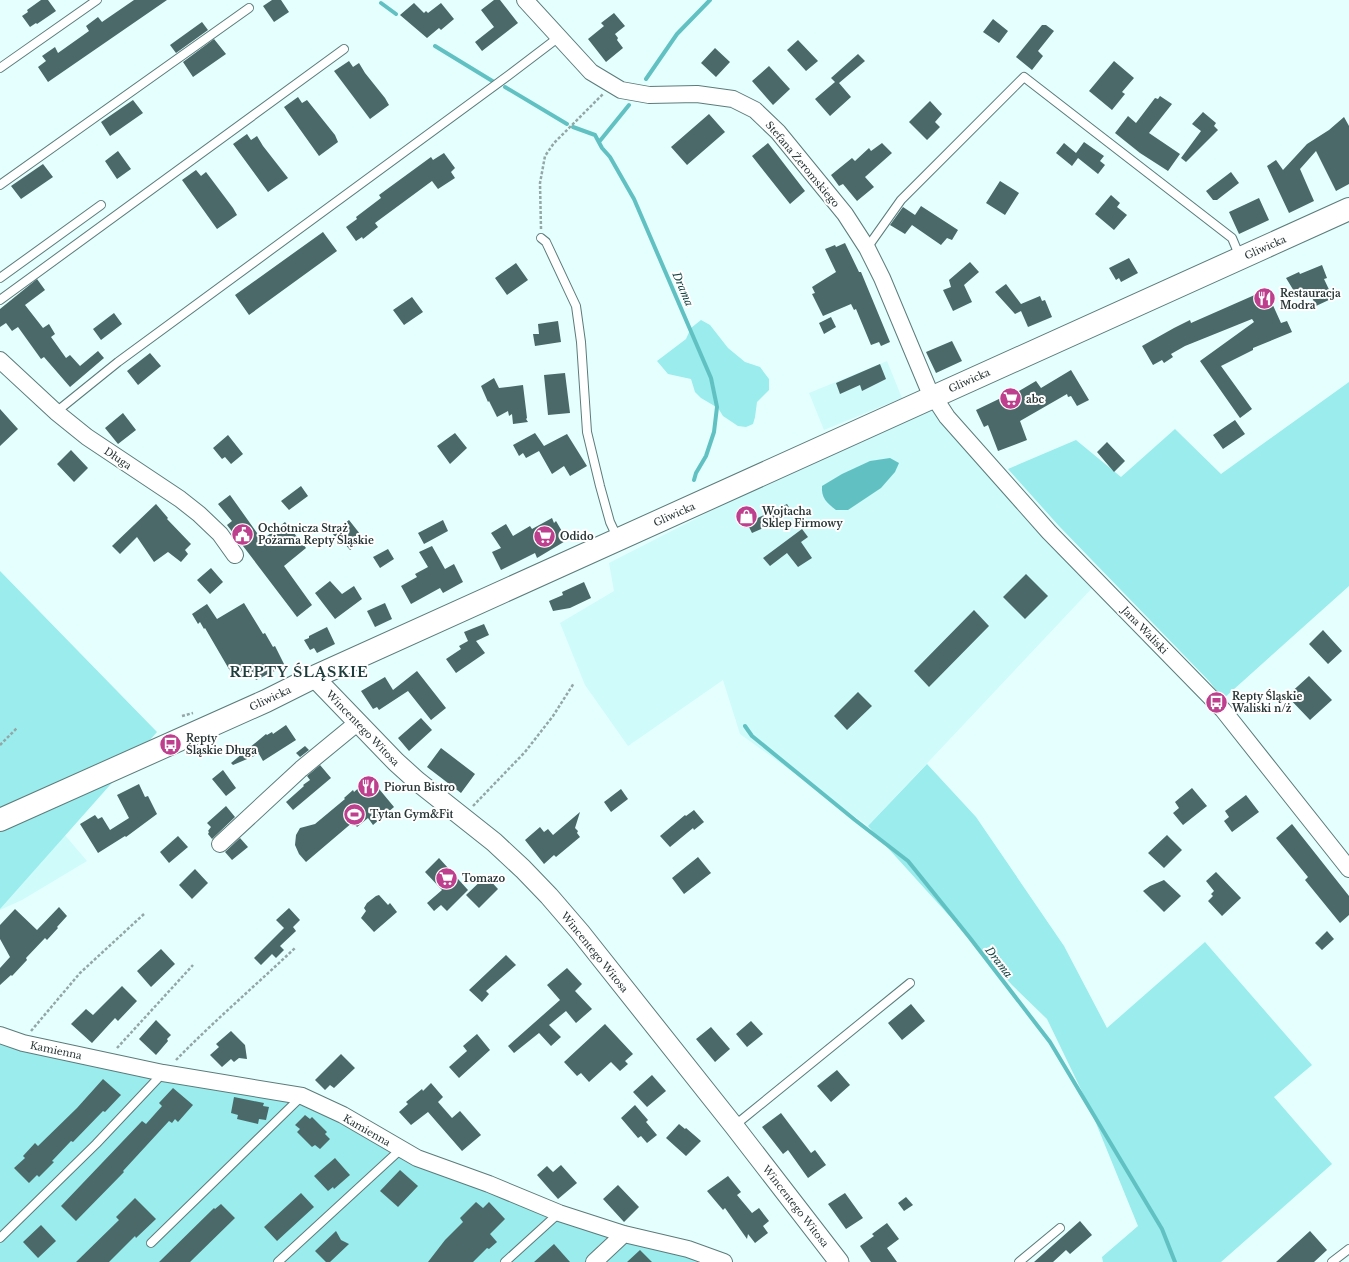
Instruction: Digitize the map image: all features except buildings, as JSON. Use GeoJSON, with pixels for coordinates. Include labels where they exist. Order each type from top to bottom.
{"type":"FeatureCollection","features":[{"type":"Feature","properties":{"kind":"main road","name":"Gliwicka"},"geometry":{"type":"LineString","coordinates":[[0,820],[246,710],[314,677],[1349,209]]}},
{"type":"Feature","properties":{"kind":"street","name":"Stefana Żeromskiego"},"geometry":{"type":"LineString","coordinates":[[526,0],[591,72],[622,90],[649,95],[697,94],[733,99],[755,110],[778,132],[845,214],[867,248],[882,278],[928,388],[934,397]]}},
{"type":"Feature","properties":{"kind":"street","name":"Długa"},"geometry":{"type":"LineString","coordinates":[[0,360],[56,412],[87,437],[194,510],[220,534],[235,555]]}},
{"type":"Feature","properties":{"kind":"street","name":"Jana Waliski"},"geometry":{"type":"LineString","coordinates":[[934,397],[947,417],[1049,532],[1223,710],[1349,869]]}},
{"type":"Feature","properties":{"kind":"street","name":"Wincentego Witosa"},"geometry":{"type":"LineString","coordinates":[[314,677],[396,762],[505,853],[549,896],[580,932],[734,1126],[839,1262]]}},
{"type":"Feature","properties":{"kind":"street"},"geometry":{"type":"LineString","coordinates":[[220,844],[301,769],[357,723]]}},
{"type":"Feature","properties":{"kind":"street","name":"Kamienna"},"geometry":{"type":"LineString","coordinates":[[0,1035],[23,1043],[163,1073],[302,1096],[343,1115],[417,1158],[489,1184],[559,1213],[624,1234],[688,1249],[724,1262]]}},
{"type":"Feature","properties":{"kind":"street"},"geometry":{"type":"LineString","coordinates":[[594,1262],[624,1234]]}},
{"type":"Feature","properties":{"kind":"lane"},"geometry":{"type":"LineString","coordinates":[[0,68],[97,0]]}},
{"type":"Feature","properties":{"kind":"lane"},"geometry":{"type":"LineString","coordinates":[[0,185],[249,8]]}},
{"type":"Feature","properties":{"kind":"lane"},"geometry":{"type":"LineString","coordinates":[[56,412],[118,362],[484,94],[559,37]]}},
{"type":"Feature","properties":{"kind":"lane"},"geometry":{"type":"LineString","coordinates":[[0,300],[344,49]]}},
{"type":"Feature","properties":{"kind":"lane"},"geometry":{"type":"LineString","coordinates":[[867,248],[901,200],[1024,77],[1232,238],[1240,258]]}},
{"type":"Feature","properties":{"kind":"lane"},"geometry":{"type":"LineString","coordinates":[[0,278],[101,205]]}},
{"type":"Feature","properties":{"kind":"lane"},"geometry":{"type":"LineString","coordinates":[[542,238],[546,242],[576,306],[581,342],[587,432],[610,522],[618,539]]}},
{"type":"Feature","properties":{"kind":"lane"},"geometry":{"type":"LineString","coordinates":[[734,1126],[910,983]]}},
{"type":"Feature","properties":{"kind":"lane"},"geometry":{"type":"LineString","coordinates":[[0,1238],[96,1144],[163,1073]]}},
{"type":"Feature","properties":{"kind":"lane"},"geometry":{"type":"LineString","coordinates":[[151,1243],[302,1096]]}},
{"type":"Feature","properties":{"kind":"lane"},"geometry":{"type":"LineString","coordinates":[[278,1262],[400,1149]]}},
{"type":"Feature","properties":{"kind":"lane"},"geometry":{"type":"LineString","coordinates":[[505,1262],[559,1213]]}},
{"type":"Feature","properties":{"kind":"lane"},"geometry":{"type":"LineString","coordinates":[[1019,1262],[1060,1228]]}},
{"type":"Feature","properties":{"kind":"lane"},"geometry":{"type":"LineString","coordinates":[[1332,1262],[1349,1249]]}},
{"type":"Feature","properties":{"kind":"path"},"geometry":{"type":"LineString","coordinates":[[542,238],[540,183],[545,156],[554,142],[598,100],[609,83]]}},
{"type":"Feature","properties":{"kind":"path"},"geometry":{"type":"LineString","coordinates":[[462,817],[525,752],[553,716],[574,683]]}},
{"type":"Feature","properties":{"kind":"path"},"geometry":{"type":"LineString","coordinates":[[0,744],[17,728]]}},
{"type":"Feature","properties":{"kind":"path"},"geometry":{"type":"LineString","coordinates":[[23,1043],[36,1024],[80,973],[144,914]]}},
{"type":"Feature","properties":{"kind":"path"},"geometry":{"type":"LineString","coordinates":[[163,1073],[223,1013],[295,948]]}},
{"type":"Feature","properties":{"kind":"path"},"geometry":{"type":"LineString","coordinates":[[106,1061],[193,965]]}},
{"type":"Feature","properties":{"kind":"shaded area"},"geometry":{"type":"Polygon","coordinates":[[[701,320],[710,325],[728,348],[745,362],[760,367],[769,379],[769,390],[757,402],[753,424],[746,427],[738,426],[723,416],[718,408],[701,398],[695,392],[691,379],[668,374],[657,361],[686,339],[691,328],[701,320]]]}},
{"type":"Feature","properties":{"kind":"shaded area"},"geometry":{"type":"Polygon","coordinates":[[[887,361],[902,398],[824,430],[809,393],[887,361]]]}},
{"type":"Feature","properties":{"kind":"shaded area"},"geometry":{"type":"Polygon","coordinates":[[[1349,382],[1349,586],[1223,699],[1209,681],[1059,526],[1008,469],[1076,440],[1121,477],[1175,429],[1221,474],[1349,382]]]}},
{"type":"Feature","properties":{"kind":"shaded area"},"geometry":{"type":"Polygon","coordinates":[[[929,407],[1049,544],[1094,586],[868,826],[740,734],[723,680],[628,746],[585,685],[560,623],[614,591],[609,563],[746,493],[929,407]]]}},
{"type":"Feature","properties":{"kind":"shaded area"},"geometry":{"type":"Polygon","coordinates":[[[890,458],[899,463],[895,472],[881,488],[848,510],[836,510],[825,500],[822,494],[822,486],[842,474],[870,461],[890,458]]]}},
{"type":"Feature","properties":{"kind":"shaded area"},"geometry":{"type":"Polygon","coordinates":[[[0,571],[157,732],[0,909],[0,571]]]}},
{"type":"Feature","properties":{"kind":"shaded area"},"geometry":{"type":"Polygon","coordinates":[[[927,764],[976,817],[1064,946],[1107,1028],[1205,942],[1312,1065],[1274,1097],[1332,1164],[1221,1262],[1103,1262],[1102,1257],[1138,1226],[1089,1106],[1047,1019],[1012,985],[868,826],[927,764]]]}},
{"type":"Feature","properties":{"kind":"shaded area"},"geometry":{"type":"Polygon","coordinates":[[[46,813],[87,861],[22,900],[0,910],[0,839],[46,813]]]}},
{"type":"Feature","properties":{"kind":"shaded area"},"geometry":{"type":"Polygon","coordinates":[[[0,1027],[75,1051],[289,1090],[428,1159],[722,1262],[0,1262],[0,1027]]]}},
{"type":"Feature","properties":{"kind":"waterway"},"geometry":{"type":"LineString","coordinates":[[646,79],[677,34],[710,0]]}},
{"type":"Feature","properties":{"kind":"waterway","name":"Drama"},"geometry":{"type":"LineString","coordinates":[[381,3],[396,14]]}},
{"type":"Feature","properties":{"kind":"waterway","name":"Drama"},"geometry":{"type":"LineString","coordinates":[[435,46],[494,82]]}},
{"type":"Feature","properties":{"kind":"waterway","name":"Drama"},"geometry":{"type":"LineString","coordinates":[[505,87],[567,124]]}},
{"type":"Feature","properties":{"kind":"waterway"},"geometry":{"type":"LineString","coordinates":[[599,142],[629,105]]}},
{"type":"Feature","properties":{"kind":"waterway","name":"Drama"},"geometry":{"type":"LineString","coordinates":[[573,127],[595,135],[602,148],[610,157],[634,199],[711,378],[717,407],[714,432],[706,456],[696,473],[694,480]]}},
{"type":"Feature","properties":{"kind":"waterway","name":"Drama"},"geometry":{"type":"LineString","coordinates":[[745,726],[752,736],[908,861],[970,938],[1050,1042],[1162,1229],[1175,1262]]}},
{"type":"Feature","properties":{"kind":"place","name":"Restauracja Modra"},"geometry":{"type":"Point","coordinates":[1265,299]}},
{"type":"Feature","properties":{"kind":"place","name":"abc"},"geometry":{"type":"Point","coordinates":[1010,399]}},
{"type":"Feature","properties":{"kind":"place","name":"Wojtacha Sklep Firmowy"},"geometry":{"type":"Point","coordinates":[746,517]}},
{"type":"Feature","properties":{"kind":"place","name":"Ochotnicza Straż Pożarna Repty Śląskie"},"geometry":{"type":"Point","coordinates":[242,534]}},
{"type":"Feature","properties":{"kind":"place","name":"Odido"},"geometry":{"type":"Point","coordinates":[545,536]}},
{"type":"Feature","properties":{"kind":"place","name":"Repty Śląskie Waliski n/ż"},"geometry":{"type":"Point","coordinates":[1216,702]}},
{"type":"Feature","properties":{"kind":"place","name":"Repty Śląskie Długa"},"geometry":{"type":"Point","coordinates":[170,744]}},
{"type":"Feature","properties":{"kind":"place","name":"Piorun Bistro"},"geometry":{"type":"Point","coordinates":[369,787]}},
{"type":"Feature","properties":{"kind":"place","name":"Tytan Gym&Fit"},"geometry":{"type":"Point","coordinates":[354,814]}},
{"type":"Feature","properties":{"kind":"place","name":"Tomazo"},"geometry":{"type":"Point","coordinates":[447,878]}},
{"type":"Feature","properties":{"kind":"district","name":"REPTY ŚLĄSKIE"},"geometry":{"type":"Point","coordinates":[299,672]}}]}
